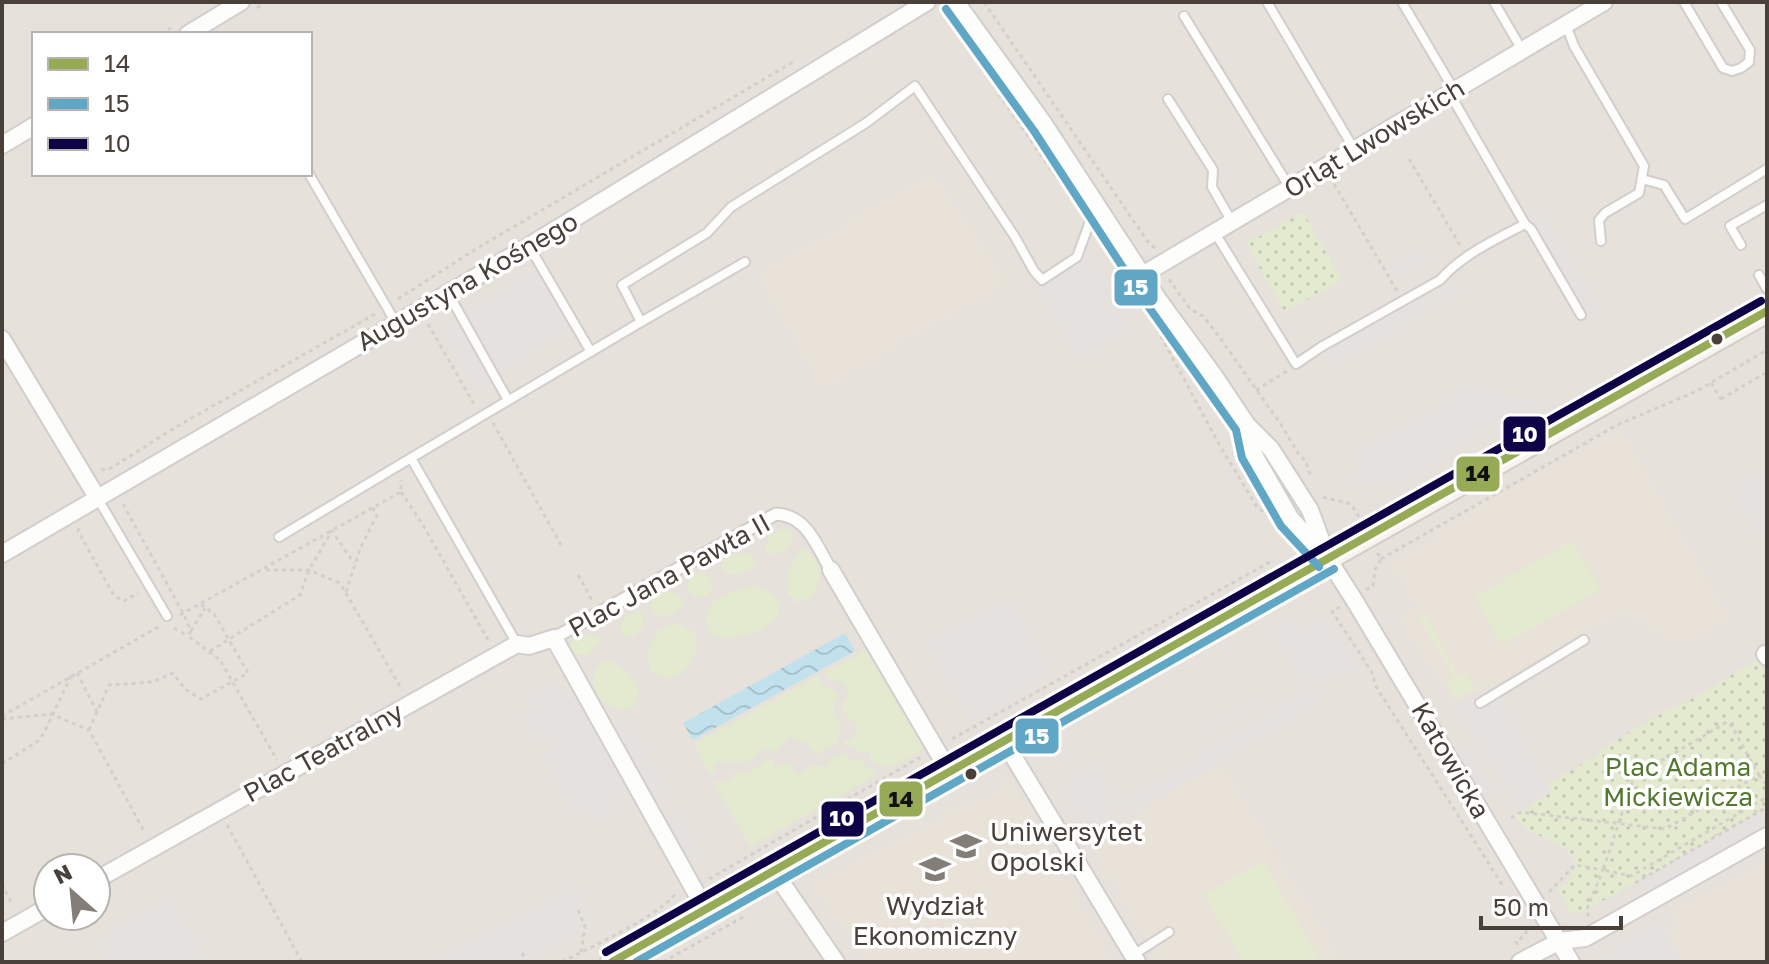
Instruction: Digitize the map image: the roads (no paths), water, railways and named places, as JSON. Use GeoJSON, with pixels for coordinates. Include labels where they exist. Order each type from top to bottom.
{"type":"FeatureCollection","features":[{"type":"Feature","properties":{"kind":"main road"},"geometry":{"type":"LineString","coordinates":[[612,962],[1767,311]]}},
{"type":"Feature","properties":{"kind":"street"},"geometry":{"type":"LineString","coordinates":[[191,32],[241,2]]}},
{"type":"Feature","properties":{"kind":"street","name":"Augustyna Kośnego"},"geometry":{"type":"LineString","coordinates":[[2,554],[529,246],[927,2]]}},
{"type":"Feature","properties":{"kind":"street","name":"Katowicka"},"geometry":{"type":"LineString","coordinates":[[956,2],[1044,124],[1247,425],[1253,453],[1291,519],[1328,559],[1393,661],[1571,962]]}},
{"type":"Feature","properties":{"kind":"street","name":"Orląt Lwowskich"},"geometry":{"type":"LineString","coordinates":[[1144,274],[1604,2]]}},
{"type":"Feature","properties":{"kind":"street"},"geometry":{"type":"LineString","coordinates":[[2,145],[32,127]]}},
{"type":"Feature","properties":{"kind":"street"},"geometry":{"type":"LineString","coordinates":[[3,344],[98,499]]}},
{"type":"Feature","properties":{"kind":"street","name":"Plac Jana Pawła II"},"geometry":{"type":"LineString","coordinates":[[705,909],[554,638],[599,612],[776,514],[786,514],[800,521],[950,773]]}},
{"type":"Feature","properties":{"kind":"street","name":"Plac Teatralny"},"geometry":{"type":"LineString","coordinates":[[112,871],[496,655],[517,644],[529,646],[554,638]]}},
{"type":"Feature","properties":{"kind":"street"},"geometry":{"type":"LineString","coordinates":[[1004,741],[1135,959]]}},
{"type":"Feature","properties":{"kind":"street"},"geometry":{"type":"LineString","coordinates":[[1520,962],[1560,941],[1585,938],[1767,836]]}},
{"type":"Feature","properties":{"kind":"street"},"geometry":{"type":"LineString","coordinates":[[773,870],[836,962]]}},
{"type":"Feature","properties":{"kind":"street"},"geometry":{"type":"LineString","coordinates":[[2,933],[32,916]]}},
{"type":"Feature","properties":{"kind":"lane"},"geometry":{"type":"LineString","coordinates":[[1267,2],[1354,149]]}},
{"type":"Feature","properties":{"kind":"lane"},"geometry":{"type":"LineString","coordinates":[[1402,2],[1525,224],[1531,229],[1581,315]]}},
{"type":"Feature","properties":{"kind":"lane"},"geometry":{"type":"LineString","coordinates":[[1494,2],[1522,50]]}},
{"type":"Feature","properties":{"kind":"lane"},"geometry":{"type":"LineString","coordinates":[[1684,2],[1723,68],[1732,71],[1749,62],[1750,50],[1721,2]]}},
{"type":"Feature","properties":{"kind":"lane"},"geometry":{"type":"LineString","coordinates":[[1184,16],[1290,188]]}},
{"type":"Feature","properties":{"kind":"lane"},"geometry":{"type":"LineString","coordinates":[[1566,24],[1574,46],[1644,166],[1639,193],[1605,213],[1599,220],[1601,241]]}},
{"type":"Feature","properties":{"kind":"lane"},"geometry":{"type":"LineString","coordinates":[[641,322],[622,285],[707,233],[731,207],[866,123],[915,86],[1042,280],[1077,257],[1089,224],[1104,215]]}},
{"type":"Feature","properties":{"kind":"lane"},"geometry":{"type":"LineString","coordinates":[[1168,99],[1213,170],[1212,187],[1232,222]]}},
{"type":"Feature","properties":{"kind":"lane"},"geometry":{"type":"LineString","coordinates":[[1642,179],[1664,185],[1685,219],[1767,169]]}},
{"type":"Feature","properties":{"kind":"lane"},"geometry":{"type":"LineString","coordinates":[[310,176],[396,323]]}},
{"type":"Feature","properties":{"kind":"lane"},"geometry":{"type":"LineString","coordinates":[[1741,245],[1730,226],[1767,205]]}},
{"type":"Feature","properties":{"kind":"lane"},"geometry":{"type":"LineString","coordinates":[[1214,232],[1296,364],[1440,280],[1466,257],[1525,224]]}},
{"type":"Feature","properties":{"kind":"lane"},"geometry":{"type":"LineString","coordinates":[[529,246],[591,352]]}},
{"type":"Feature","properties":{"kind":"lane"},"geometry":{"type":"LineString","coordinates":[[279,537],[745,262]]}},
{"type":"Feature","properties":{"kind":"lane"},"geometry":{"type":"LineString","coordinates":[[1759,275],[1767,289]]}},
{"type":"Feature","properties":{"kind":"lane"},"geometry":{"type":"LineString","coordinates":[[447,293],[508,400]]}},
{"type":"Feature","properties":{"kind":"lane"},"geometry":{"type":"LineString","coordinates":[[411,458],[517,644]]}},
{"type":"Feature","properties":{"kind":"lane"},"geometry":{"type":"LineString","coordinates":[[98,499],[171,617]]}},
{"type":"Feature","properties":{"kind":"lane"},"geometry":{"type":"LineString","coordinates":[[1480,703],[1584,640]]}},
{"type":"Feature","properties":{"kind":"lane"},"geometry":{"type":"LineString","coordinates":[[1135,959],[1169,932]]}},
{"type":"Feature","properties":{"kind":"water"},"geometry":{"type":"Polygon","coordinates":[[[845,633],[855,651],[693,740],[683,723],[845,633]]]}},
{"type":"Feature","properties":{"kind":"place","name":"Uniwersytet Opolski"},"geometry":{"type":"Point","coordinates":[966,846]}},
{"type":"Feature","properties":{"kind":"place","name":"Wydział Ekonomiczny"},"geometry":{"type":"Point","coordinates":[935,869]}},
{"type":"Feature","properties":{"kind":"park label","name":"Plac Adama Mickiewicza"},"geometry":{"type":"Point","coordinates":[1678,781]}}]}
